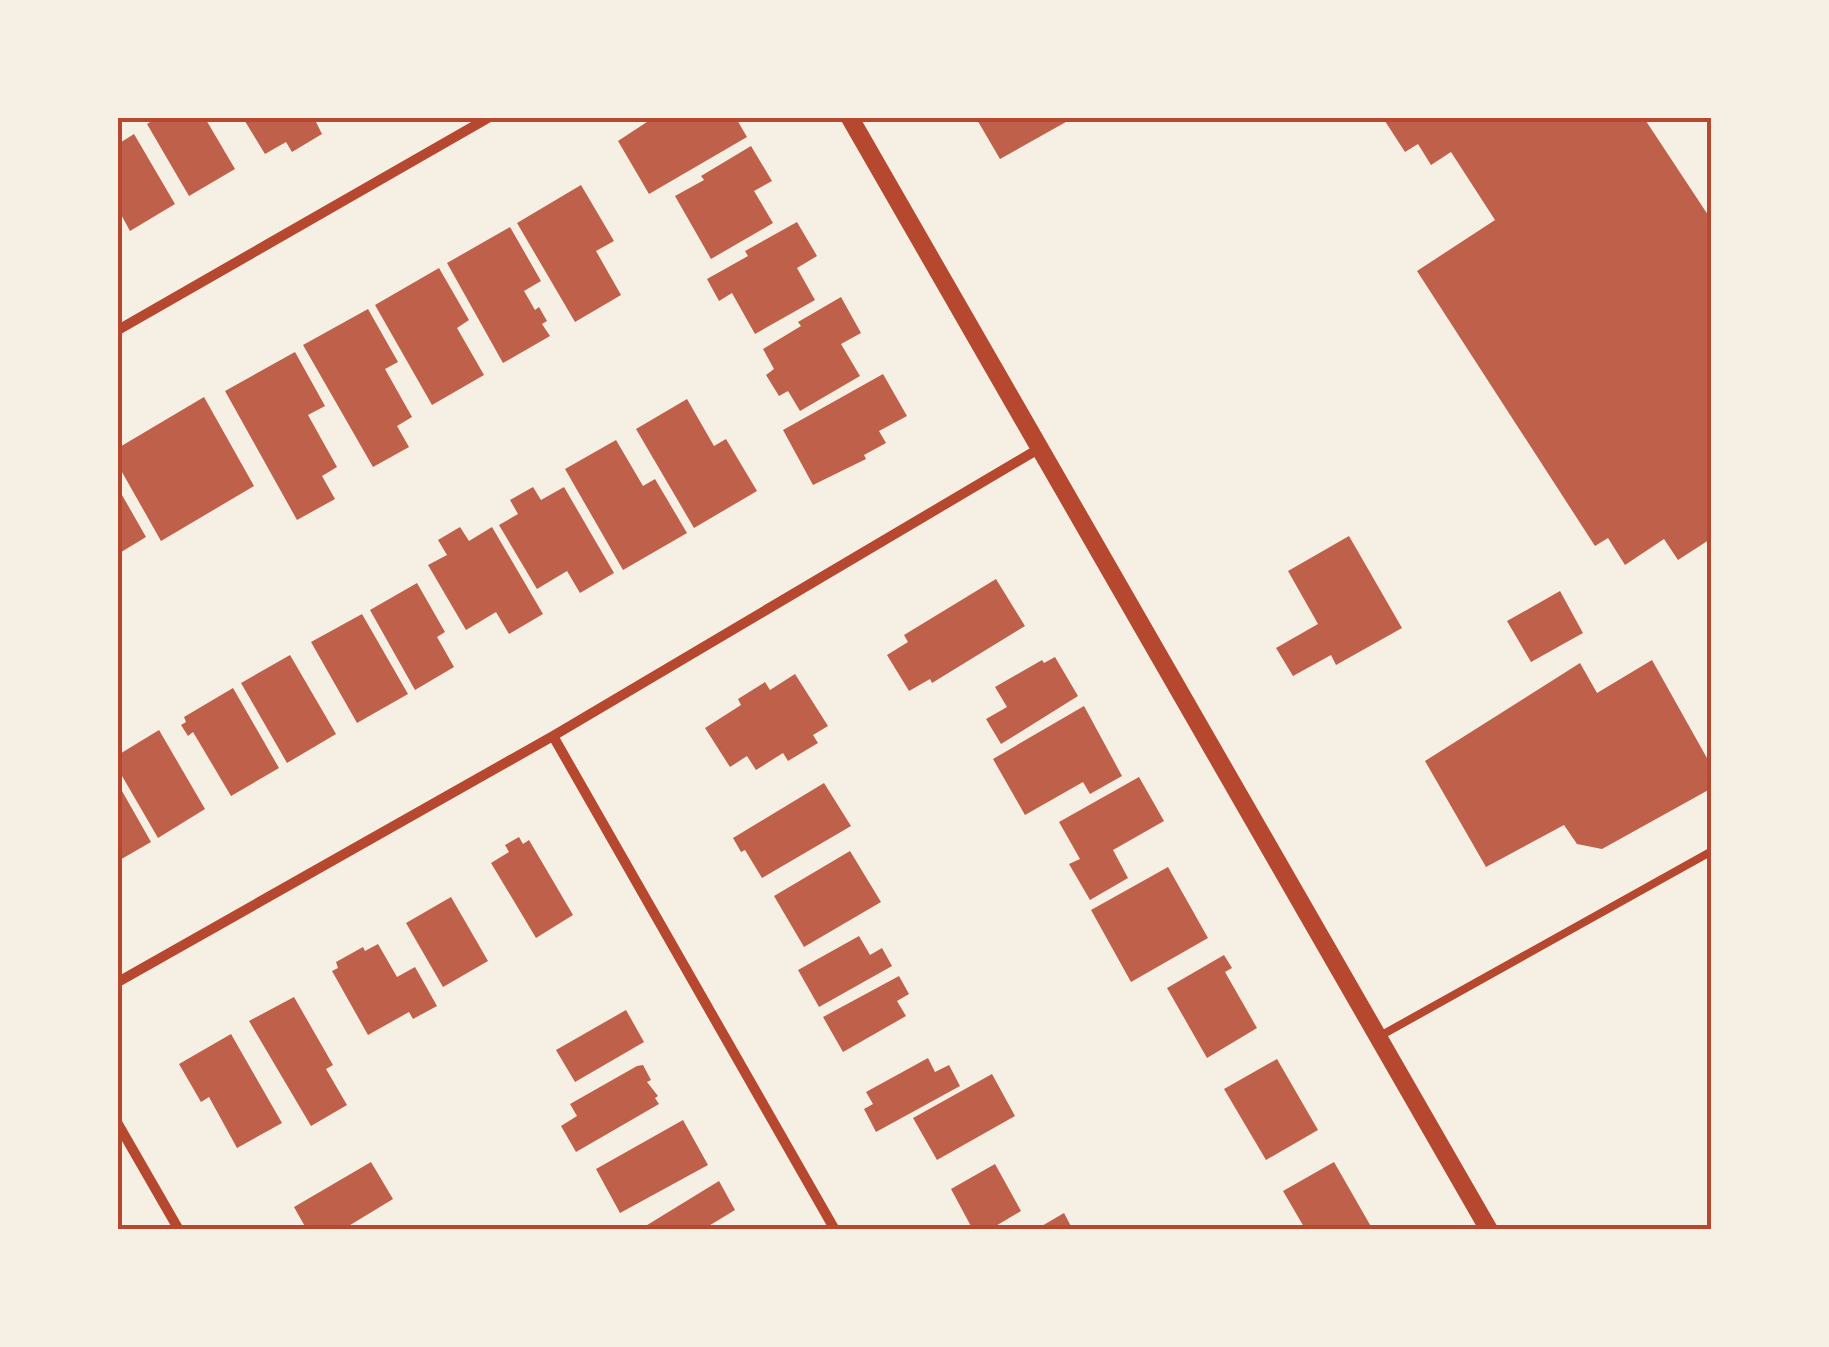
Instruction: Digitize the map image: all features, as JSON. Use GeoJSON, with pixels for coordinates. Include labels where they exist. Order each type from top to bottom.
{"type":"FeatureCollection","features":[{"type":"Feature","properties":{"kind":"street"},"geometry":{"type":"LineString","coordinates":[[118,330],[488,118]]}},
{"type":"Feature","properties":{"kind":"street"},"geometry":{"type":"LineString","coordinates":[[850,118],[1490,1230]]}},
{"type":"Feature","properties":{"kind":"street"},"geometry":{"type":"LineString","coordinates":[[118,982],[553,736],[1040,448]]}},
{"type":"Feature","properties":{"kind":"street"},"geometry":{"type":"LineString","coordinates":[[553,736],[835,1230]]}},
{"type":"Feature","properties":{"kind":"street"},"geometry":{"type":"LineString","coordinates":[[118,1124],[178,1230]]}},
{"type":"Feature","properties":{"kind":"lane"},"geometry":{"type":"LineString","coordinates":[[1379,1037],[1712,850]]}},
{"type":"Feature","properties":{"kind":"building"},"geometry":{"type":"Polygon","coordinates":[[[157,118],[205,118],[235,169],[189,196],[147,124],[157,118]]]}},
{"type":"Feature","properties":{"kind":"building"},"geometry":{"type":"Polygon","coordinates":[[[243,118],[314,118],[322,134],[292,152],[286,142],[265,154],[243,118]]]}},
{"type":"Feature","properties":{"kind":"building"},"geometry":{"type":"Polygon","coordinates":[[[653,118],[736,118],[747,137],[649,194],[618,141],[653,118]]]}},
{"type":"Feature","properties":{"kind":"building"},"geometry":{"type":"Polygon","coordinates":[[[976,118],[1073,118],[1000,159],[976,118]]]}},
{"type":"Feature","properties":{"kind":"building"},"geometry":{"type":"Polygon","coordinates":[[[1383,118],[1644,118],[1712,221],[1712,538],[1678,560],[1664,539],[1625,565],[1608,538],[1595,546],[1417,271],[1495,220],[1451,152],[1431,165],[1418,144],[1405,152],[1383,118]]]}},
{"type":"Feature","properties":{"kind":"building"},"geometry":{"type":"Polygon","coordinates":[[[134,134],[175,204],[130,231],[118,209],[118,144],[134,134]]]}},
{"type":"Feature","properties":{"kind":"building"},"geometry":{"type":"Polygon","coordinates":[[[751,146],[772,181],[754,191],[773,223],[711,259],[675,196],[751,146]]]}},
{"type":"Feature","properties":{"kind":"building"},"geometry":{"type":"Polygon","coordinates":[[[581,185],[614,241],[596,251],[621,295],[575,322],[517,223],[581,185]]]}},
{"type":"Feature","properties":{"kind":"building"},"geometry":{"type":"Polygon","coordinates":[[[797,222],[817,256],[797,268],[815,300],[755,334],[732,293],[719,301],[707,279],[748,256],[745,251],[797,222]]]}},
{"type":"Feature","properties":{"kind":"building"},"geometry":{"type":"Polygon","coordinates":[[[510,227],[541,281],[524,291],[535,310],[539,307],[547,321],[542,324],[550,336],[503,363],[447,263],[510,227]]]}},
{"type":"Feature","properties":{"kind":"building"},"geometry":{"type":"Polygon","coordinates":[[[439,268],[469,320],[457,328],[484,375],[432,405],[375,305],[439,268]]]}},
{"type":"Feature","properties":{"kind":"building"},"geometry":{"type":"Polygon","coordinates":[[[841,297],[861,333],[841,344],[860,376],[800,411],[788,391],[779,396],[766,375],[774,369],[763,349],[801,326],[798,322],[841,297]]]}},
{"type":"Feature","properties":{"kind":"building"},"geometry":{"type":"Polygon","coordinates":[[[368,309],[398,362],[385,369],[412,417],[397,426],[409,447],[373,467],[303,345],[368,309]]]}},
{"type":"Feature","properties":{"kind":"building"},"geometry":{"type":"Polygon","coordinates":[[[295,352],[325,406],[308,415],[337,467],[322,476],[335,499],[297,520],[225,391],[295,352]]]}},
{"type":"Feature","properties":{"kind":"building"},"geometry":{"type":"Polygon","coordinates":[[[883,374],[907,416],[879,431],[886,443],[864,455],[866,459],[813,485],[783,430],[883,374]]]}},
{"type":"Feature","properties":{"kind":"building"},"geometry":{"type":"Polygon","coordinates":[[[204,397],[254,486],[161,541],[118,465],[118,448],[204,397]]]}},
{"type":"Feature","properties":{"kind":"building"},"geometry":{"type":"Polygon","coordinates":[[[687,399],[714,446],[726,439],[757,491],[694,528],[636,429],[687,399]]]}},
{"type":"Feature","properties":{"kind":"building"},"geometry":{"type":"Polygon","coordinates":[[[616,440],[643,486],[655,479],[687,533],[623,570],[565,469],[616,440]]]}},
{"type":"Feature","properties":{"kind":"building"},"geometry":{"type":"Polygon","coordinates":[[[533,487],[541,500],[564,487],[614,573],[580,593],[567,571],[537,589],[499,525],[518,514],[510,500],[533,487]]]}},
{"type":"Feature","properties":{"kind":"building"},"geometry":{"type":"Polygon","coordinates":[[[122,495],[146,537],[118,554],[118,497],[122,495]]]}},
{"type":"Feature","properties":{"kind":"building"},"geometry":{"type":"Polygon","coordinates":[[[460,527],[469,541],[492,527],[543,614],[509,634],[496,612],[466,630],[428,565],[447,555],[438,540],[460,527]]]}},
{"type":"Feature","properties":{"kind":"building"},"geometry":{"type":"Polygon","coordinates":[[[1349,536],[1402,628],[1336,665],[1331,655],[1293,676],[1276,648],[1318,624],[1288,571],[1349,536]]]}},
{"type":"Feature","properties":{"kind":"building"},"geometry":{"type":"Polygon","coordinates":[[[996,579],[1025,626],[932,683],[930,679],[909,691],[887,655],[908,642],[904,635],[996,579]]]}},
{"type":"Feature","properties":{"kind":"building"},"geometry":{"type":"Polygon","coordinates":[[[417,583],[445,632],[437,637],[454,667],[415,690],[370,610],[417,583]]]}},
{"type":"Feature","properties":{"kind":"building"},"geometry":{"type":"Polygon","coordinates":[[[1560,591],[1583,633],[1531,662],[1507,621],[1560,591]]]}},
{"type":"Feature","properties":{"kind":"building"},"geometry":{"type":"Polygon","coordinates":[[[362,614],[408,694],[357,723],[311,642],[362,614]]]}},
{"type":"Feature","properties":{"kind":"building"},"geometry":{"type":"Polygon","coordinates":[[[290,655],[336,734],[287,763],[241,683],[290,655]]]}},
{"type":"Feature","properties":{"kind":"building"},"geometry":{"type":"Polygon","coordinates":[[[1055,657],[1078,696],[1001,744],[986,719],[1007,707],[995,687],[1042,660],[1044,663],[1055,657]]]}},
{"type":"Feature","properties":{"kind":"building"},"geometry":{"type":"Polygon","coordinates":[[[1652,660],[1712,767],[1712,788],[1602,849],[1577,844],[1564,825],[1486,867],[1425,761],[1580,663],[1597,693],[1652,660]]]}},
{"type":"Feature","properties":{"kind":"building"},"geometry":{"type":"Polygon","coordinates":[[[795,674],[828,726],[813,735],[818,743],[788,761],[783,753],[756,770],[747,756],[730,767],[705,728],[741,705],[738,699],[765,682],[770,690],[795,674]]]}},
{"type":"Feature","properties":{"kind":"building"},"geometry":{"type":"Polygon","coordinates":[[[233,688],[279,768],[231,796],[193,732],[188,736],[181,725],[186,722],[184,717],[233,688]]]}},
{"type":"Feature","properties":{"kind":"building"},"geometry":{"type":"Polygon","coordinates":[[[1084,706],[1122,776],[1090,794],[1083,782],[1025,815],[993,759],[1084,706]]]}},
{"type":"Feature","properties":{"kind":"building"},"geometry":{"type":"Polygon","coordinates":[[[159,730],[205,809],[158,838],[118,769],[118,755],[159,730]]]}},
{"type":"Feature","properties":{"kind":"building"},"geometry":{"type":"Polygon","coordinates":[[[1139,777],[1164,821],[1113,850],[1128,878],[1090,900],[1069,864],[1080,859],[1059,822],[1139,777]]]}},
{"type":"Feature","properties":{"kind":"building"},"geometry":{"type":"Polygon","coordinates":[[[824,783],[851,826],[762,878],[733,838],[824,783]]]}},
{"type":"Feature","properties":{"kind":"building"},"geometry":{"type":"Polygon","coordinates":[[[118,784],[151,842],[118,861],[118,784]]]}},
{"type":"Feature","properties":{"kind":"building"},"geometry":{"type":"Polygon","coordinates":[[[519,837],[523,844],[529,840],[573,915],[536,938],[491,863],[509,852],[505,845],[519,837]]]}},
{"type":"Feature","properties":{"kind":"building"},"geometry":{"type":"Polygon","coordinates":[[[850,851],[881,902],[804,947],[774,896],[850,851]]]}},
{"type":"Feature","properties":{"kind":"building"},"geometry":{"type":"Polygon","coordinates":[[[1168,867],[1208,938],[1131,982],[1091,910],[1168,867]]]}},
{"type":"Feature","properties":{"kind":"building"},"geometry":{"type":"Polygon","coordinates":[[[451,897],[488,961],[443,987],[406,923],[451,897]]]}},
{"type":"Feature","properties":{"kind":"building"},"geometry":{"type":"Polygon","coordinates":[[[859,936],[870,955],[882,948],[892,966],[819,1007],[798,970],[859,936]]]}},
{"type":"Feature","properties":{"kind":"building"},"geometry":{"type":"Polygon","coordinates":[[[378,944],[397,977],[415,967],[437,1006],[413,1019],[409,1012],[368,1035],[332,971],[338,968],[336,962],[363,947],[365,951],[378,944]]]}},
{"type":"Feature","properties":{"kind":"building"},"geometry":{"type":"Polygon","coordinates":[[[1224,955],[1232,968],[1225,972],[1257,1028],[1207,1058],[1167,988],[1224,955]]]}},
{"type":"Feature","properties":{"kind":"building"},"geometry":{"type":"Polygon","coordinates":[[[899,976],[909,994],[897,1001],[906,1016],[843,1052],[823,1017],[899,976]]]}},
{"type":"Feature","properties":{"kind":"building"},"geometry":{"type":"Polygon","coordinates":[[[294,997],[333,1065],[326,1069],[347,1105],[311,1126],[249,1021],[294,997]]]}},
{"type":"Feature","properties":{"kind":"building"},"geometry":{"type":"Polygon","coordinates":[[[626,1010],[644,1042],[575,1082],[556,1050],[626,1010]]]}},
{"type":"Feature","properties":{"kind":"building"},"geometry":{"type":"Polygon","coordinates":[[[231,1034],[282,1123],[237,1148],[209,1097],[201,1102],[179,1064],[231,1034]]]}},
{"type":"Feature","properties":{"kind":"building"},"geometry":{"type":"Polygon","coordinates":[[[928,1058],[935,1072],[949,1065],[960,1086],[876,1132],[864,1109],[873,1104],[866,1092],[928,1058]]]}},
{"type":"Feature","properties":{"kind":"building"},"geometry":{"type":"Polygon","coordinates":[[[1277,1059],[1318,1130],[1266,1160],[1224,1089],[1277,1059]]]}},
{"type":"Feature","properties":{"kind":"building"},"geometry":{"type":"Polygon","coordinates":[[[643,1065],[659,1104],[576,1152],[561,1126],[577,1116],[570,1104],[643,1065]]]}},
{"type":"Feature","properties":{"kind":"building"},"geometry":{"type":"Polygon","coordinates":[[[992,1074],[1015,1116],[937,1160],[913,1118],[992,1074]]]}},
{"type":"Feature","properties":{"kind":"building"},"geometry":{"type":"Polygon","coordinates":[[[683,1120],[708,1165],[620,1213],[596,1169],[683,1120]]]}},
{"type":"Feature","properties":{"kind":"building"},"geometry":{"type":"Polygon","coordinates":[[[371,1162],[393,1199],[342,1230],[307,1230],[294,1207],[371,1162]]]}},
{"type":"Feature","properties":{"kind":"building"},"geometry":{"type":"Polygon","coordinates":[[[1334,1162],[1373,1230],[1299,1230],[1304,1227],[1283,1191],[1334,1162]]]}},
{"type":"Feature","properties":{"kind":"building"},"geometry":{"type":"Polygon","coordinates":[[[995,1164],[1021,1211],[989,1230],[973,1230],[951,1189],[995,1164]]]}},
{"type":"Feature","properties":{"kind":"building"},"geometry":{"type":"Polygon","coordinates":[[[719,1181],[735,1210],[702,1230],[639,1230],[719,1181]]]}},
{"type":"Feature","properties":{"kind":"building"},"geometry":{"type":"Polygon","coordinates":[[[1064,1213],[1073,1230],[1035,1230],[1064,1213]]]}}]}
